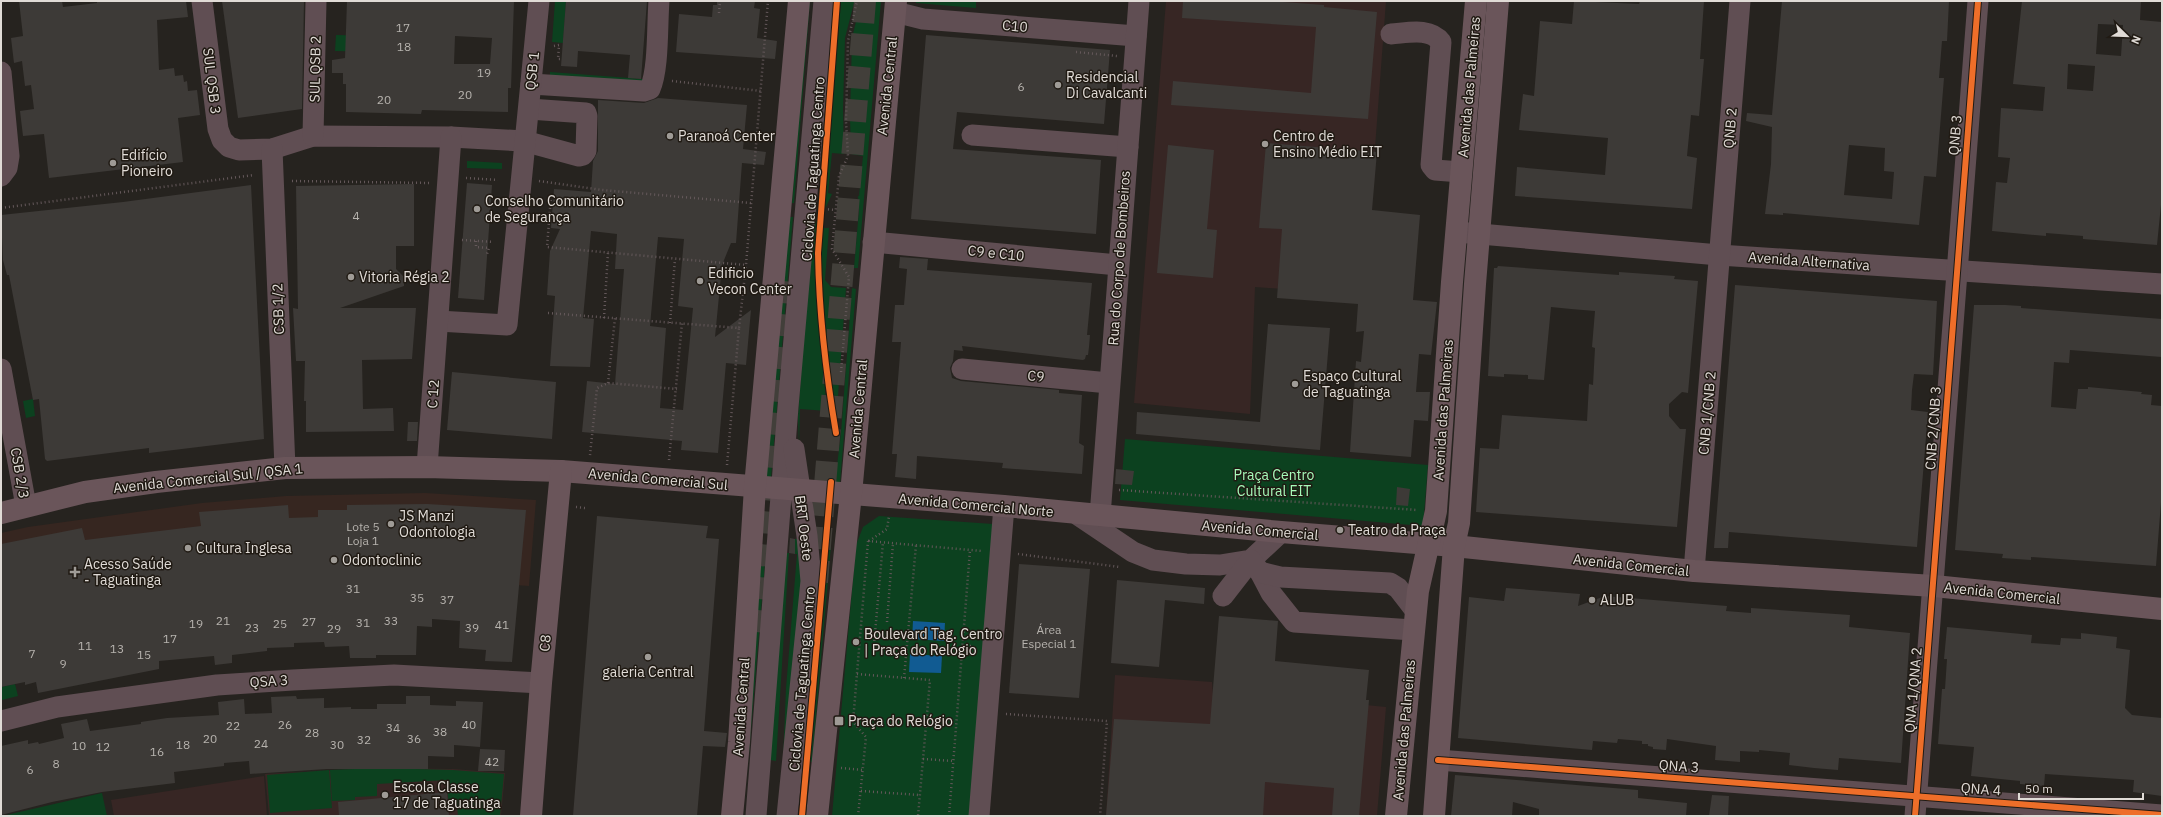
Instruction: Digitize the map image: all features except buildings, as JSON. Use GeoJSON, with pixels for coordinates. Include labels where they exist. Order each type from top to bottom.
{"type":"FeatureCollection","features":[{"type":"Feature","properties":{"kind":"main road","name":"Avenida Central"},"geometry":{"type":"LineString","coordinates":[[732,816],[740,734],[776,488],[799,1]]}},
{"type":"Feature","properties":{"kind":"main road","name":"Avenida das Palmeiras"},"geometry":{"type":"LineString","coordinates":[[1396,816],[1414,620],[1427,545],[1435,521],[1436,511],[1461,172],[1476,1]]}},
{"type":"Feature","properties":{"kind":"main road","name":"Avenida das Palmeiras"},"geometry":{"type":"LineString","coordinates":[[1434,816],[1454,546],[1459,523],[1498,1]]}},
{"type":"Feature","properties":{"kind":"main road","name":"Avenida Central"},"geometry":{"type":"LineString","coordinates":[[817,816],[843,494],[873,242],[895,7]]}},
{"type":"Feature","properties":{"kind":"main road","name":"Avenida Comercial Sul / QSA 1"},"geometry":{"type":"LineString","coordinates":[[1,513],[85,492],[156,482],[285,468],[427,467],[561,471]]}},
{"type":"Feature","properties":{"kind":"main road","name":"Avenida Comercial Sul"},"geometry":{"type":"LineString","coordinates":[[561,471],[776,488]]}},
{"type":"Feature","properties":{"kind":"main road","name":"C8"},"geometry":{"type":"LineString","coordinates":[[531,816],[541,683],[561,471]]}},
{"type":"Feature","properties":{"kind":"main road"},"geometry":{"type":"LineString","coordinates":[[776,488],[843,494]]}},
{"type":"Feature","properties":{"kind":"main road","name":"Avenida Comercial Norte"},"geometry":{"type":"LineString","coordinates":[[843,494],[1004,506],[1100,516]]}},
{"type":"Feature","properties":{"kind":"main road","name":"Avenida Comercial"},"geometry":{"type":"LineString","coordinates":[[1100,516],[1427,545],[1454,546],[1694,572],[1934,586],[2162,608]]}},
{"type":"Feature","properties":{"kind":"main road"},"geometry":{"type":"LineString","coordinates":[[1406,705],[1417,699],[1425,698],[1434,701],[1442,707]]}},
{"type":"Feature","properties":{"kind":"street","name":"SUL QSB 3"},"geometry":{"type":"LineString","coordinates":[[202,1],[218,129],[222,140],[229,146],[239,150],[272,149]]}},
{"type":"Feature","properties":{"kind":"street","name":"SUL QSB 2"},"geometry":{"type":"LineString","coordinates":[[313,136],[316,1]]}},
{"type":"Feature","properties":{"kind":"street","name":"QSB 1"},"geometry":{"type":"LineString","coordinates":[[438,320],[507,325],[520,179],[529,109],[539,1]]}},
{"type":"Feature","properties":{"kind":"street"},"geometry":{"type":"LineString","coordinates":[[531,84],[644,91],[650,89],[653,82],[655,65],[658,1]]}},
{"type":"Feature","properties":{"kind":"street","name":"BRT Oeste"},"geometry":{"type":"LineString","coordinates":[[756,816],[776,488],[788,407],[824,1]]}},
{"type":"Feature","properties":{"kind":"street","name":"Rua do Corpo de Bombeiros"},"geometry":{"type":"LineString","coordinates":[[1100,516],[1139,1]]}},
{"type":"Feature","properties":{"kind":"street","name":"QNB 2"},"geometry":{"type":"LineString","coordinates":[[1720,255],[1740,1]]}},
{"type":"Feature","properties":{"kind":"street","name":"QNB 3"},"geometry":{"type":"LineString","coordinates":[[1956,271],[1978,1]]}},
{"type":"Feature","properties":{"kind":"street","name":"C10"},"geometry":{"type":"LineString","coordinates":[[895,7],[923,18],[1136,36]]}},
{"type":"Feature","properties":{"kind":"street"},"geometry":{"type":"LineString","coordinates":[[1391,34],[1429,33],[1436,35],[1441,42],[1431,165],[1435,170],[1461,172]]}},
{"type":"Feature","properties":{"kind":"street"},"geometry":{"type":"LineString","coordinates":[[1,72],[9,156],[7,168],[1,176]]}},
{"type":"Feature","properties":{"kind":"street"},"geometry":{"type":"LineString","coordinates":[[272,149],[313,136],[451,137],[524,141],[579,156],[586,151],[586,113],[529,109]]}},
{"type":"Feature","properties":{"kind":"street"},"geometry":{"type":"LineString","coordinates":[[972,135],[1128,147]]}},
{"type":"Feature","properties":{"kind":"street","name":"C 12"},"geometry":{"type":"LineString","coordinates":[[427,467],[438,320],[456,180],[451,137]]}},
{"type":"Feature","properties":{"kind":"street","name":"CSB 1/2"},"geometry":{"type":"LineString","coordinates":[[272,149],[285,468]]}},
{"type":"Feature","properties":{"kind":"street","name":"Avenida Alternativa"},"geometry":{"type":"LineString","coordinates":[[1457,232],[1720,255],[2162,284]]}},
{"type":"Feature","properties":{"kind":"street","name":"C9 e C10"},"geometry":{"type":"LineString","coordinates":[[873,242],[1118,265]]}},
{"type":"Feature","properties":{"kind":"street","name":"CNB 1/CNB 2"},"geometry":{"type":"LineString","coordinates":[[1694,572],[1720,255]]}},
{"type":"Feature","properties":{"kind":"street","name":"CNB 2/CNB 3"},"geometry":{"type":"LineString","coordinates":[[1934,586],[1956,271]]}},
{"type":"Feature","properties":{"kind":"street","name":"C9"},"geometry":{"type":"LineString","coordinates":[[962,369],[1109,383]]}},
{"type":"Feature","properties":{"kind":"street","name":"CSB 2/3"},"geometry":{"type":"LineString","coordinates":[[1,370],[26,506]]}},
{"type":"Feature","properties":{"kind":"street","name":"BRT Oeste"},"geometry":{"type":"LineString","coordinates":[[776,488],[807,536],[810,581],[787,816]]}},
{"type":"Feature","properties":{"kind":"street"},"geometry":{"type":"LineString","coordinates":[[979,816],[1004,506]]}},
{"type":"Feature","properties":{"kind":"street"},"geometry":{"type":"LineString","coordinates":[[1076,514],[1134,552],[1152,560],[1186,564],[1256,566],[1280,577],[1390,583],[1398,588],[1414,620],[1294,622],[1271,593],[1256,566]]}},
{"type":"Feature","properties":{"kind":"street"},"geometry":{"type":"LineString","coordinates":[[1223,596],[1256,566],[1282,532]]}},
{"type":"Feature","properties":{"kind":"street","name":"QNA 1/QNA 2"},"geometry":{"type":"LineString","coordinates":[[1916,806],[1934,586]]}},
{"type":"Feature","properties":{"kind":"street","name":"QSA 3"},"geometry":{"type":"LineString","coordinates":[[1,721],[58,707],[217,685],[286,680],[394,675],[541,683]]}},
{"type":"Feature","properties":{"kind":"street","name":"QNA 3"},"geometry":{"type":"LineString","coordinates":[[1438,760],[1916,806]]}},
{"type":"Feature","properties":{"kind":"street","name":"QNA 4"},"geometry":{"type":"LineString","coordinates":[[1916,806],[2162,815]]}},
{"type":"Feature","properties":{"kind":"path"},"geometry":{"type":"LineString","coordinates":[[719,13],[720,1]]}},
{"type":"Feature","properties":{"kind":"path"},"geometry":{"type":"LineString","coordinates":[[726,472],[746,265],[768,1]]}},
{"type":"Feature","properties":{"kind":"path"},"geometry":{"type":"LineString","coordinates":[[841,379],[849,277],[832,249],[839,176],[848,156],[846,122],[848,41],[858,1]]}},
{"type":"Feature","properties":{"kind":"path"},"geometry":{"type":"LineString","coordinates":[[554,51],[554,44],[559,45],[558,59],[562,59]]}},
{"type":"Feature","properties":{"kind":"path"},"geometry":{"type":"LineString","coordinates":[[1071,51],[1124,57]]}},
{"type":"Feature","properties":{"kind":"path"},"geometry":{"type":"LineString","coordinates":[[672,81],[761,91]]}},
{"type":"Feature","properties":{"kind":"path"},"geometry":{"type":"LineString","coordinates":[[1,208],[273,177],[498,180]]}},
{"type":"Feature","properties":{"kind":"path"},"geometry":{"type":"LineString","coordinates":[[520,179],[602,190],[751,204]]}},
{"type":"Feature","properties":{"kind":"path"},"geometry":{"type":"LineString","coordinates":[[551,196],[547,247],[746,265]]}},
{"type":"Feature","properties":{"kind":"path"},"geometry":{"type":"LineString","coordinates":[[824,209],[835,210]]}},
{"type":"Feature","properties":{"kind":"path"},"geometry":{"type":"LineString","coordinates":[[458,240],[493,242]]}},
{"type":"Feature","properties":{"kind":"path"},"geometry":{"type":"LineString","coordinates":[[476,241],[476,247],[489,248],[487,254]]}},
{"type":"Feature","properties":{"kind":"path"},"geometry":{"type":"LineString","coordinates":[[604,318],[608,252]]}},
{"type":"Feature","properties":{"kind":"path"},"geometry":{"type":"LineString","coordinates":[[670,323],[675,259]]}},
{"type":"Feature","properties":{"kind":"path"},"geometry":{"type":"LineString","coordinates":[[548,313],[739,328]]}},
{"type":"Feature","properties":{"kind":"path"},"geometry":{"type":"LineString","coordinates":[[608,383],[614,318]]}},
{"type":"Feature","properties":{"kind":"path"},"geometry":{"type":"LineString","coordinates":[[668,468],[677,389],[682,324]]}},
{"type":"Feature","properties":{"kind":"path"},"geometry":{"type":"LineString","coordinates":[[589,461],[597,388],[608,383],[677,389]]}},
{"type":"Feature","properties":{"kind":"path"},"geometry":{"type":"LineString","coordinates":[[1101,489],[1436,511]]}},
{"type":"Feature","properties":{"kind":"path"},"geometry":{"type":"LineString","coordinates":[[868,541],[887,529]]}},
{"type":"Feature","properties":{"kind":"path"},"geometry":{"type":"LineString","coordinates":[[868,541],[970,550],[949,816]]}},
{"type":"Feature","properties":{"kind":"path"},"geometry":{"type":"LineString","coordinates":[[858,816],[866,737],[853,722],[868,541]]}},
{"type":"Feature","properties":{"kind":"path"},"geometry":{"type":"LineString","coordinates":[[874,645],[883,542]]}},
{"type":"Feature","properties":{"kind":"path"},"geometry":{"type":"LineString","coordinates":[[887,622],[893,543]]}},
{"type":"Feature","properties":{"kind":"path"},"geometry":{"type":"LineString","coordinates":[[904,678],[916,545]]}},
{"type":"Feature","properties":{"kind":"path"},"geometry":{"type":"LineString","coordinates":[[1017,561],[1018,554],[1126,568]]}},
{"type":"Feature","properties":{"kind":"path"},"geometry":{"type":"LineString","coordinates":[[857,674],[930,680],[918,816]]}},
{"type":"Feature","properties":{"kind":"path"},"geometry":{"type":"LineString","coordinates":[[1005,707],[1005,714],[1107,722],[1100,816]]}},
{"type":"Feature","properties":{"kind":"path"},"geometry":{"type":"LineString","coordinates":[[923,759],[953,761]]}},
{"type":"Feature","properties":{"kind":"path"},"geometry":{"type":"LineString","coordinates":[[838,767],[863,770]]}},
{"type":"Feature","properties":{"kind":"path"},"geometry":{"type":"LineString","coordinates":[[861,790],[919,795]]}},
{"type":"Feature","properties":{"kind":"shaded area","name":"Centro de Ensino Médio EIT"},"geometry":{"type":"Polygon","coordinates":[[[1166,1],[1386,1],[1364,295],[1255,287],[1250,414],[1134,403],[1166,1]]]}},
{"type":"Feature","properties":{"kind":"shaded area"},"geometry":{"type":"Polygon","coordinates":[[[425,493],[536,500],[529,586],[462,581],[1,622],[1,533],[28,527],[202,503],[286,496],[425,493]]]}},
{"type":"Feature","properties":{"kind":"shaded area"},"geometry":{"type":"Polygon","coordinates":[[[1115,675],[1212,682],[1214,707],[1296,698],[1386,707],[1377,816],[1106,816],[1115,675]]]}},
{"type":"Feature","properties":{"kind":"shaded area","name":"Escola Classe 17 de Taguatinga"},"geometry":{"type":"Polygon","coordinates":[[[378,768],[453,769],[505,773],[501,816],[269,816],[265,774],[378,768]]]}},
{"type":"Feature","properties":{"kind":"shaded area"},"geometry":{"type":"Polygon","coordinates":[[[264,776],[267,816],[114,816],[111,800],[264,776]]]}},
{"type":"Feature","properties":{"kind":"green space"},"geometry":{"type":"Polygon","coordinates":[[[555,1],[566,1],[563,43],[552,42],[555,1]]]}},
{"type":"Feature","properties":{"kind":"green space"},"geometry":{"type":"Polygon","coordinates":[[[808,1],[810,1],[794,203],[792,203],[808,1]]]}},
{"type":"Feature","properties":{"kind":"green space"},"geometry":{"type":"Polygon","coordinates":[[[841,1],[854,1],[845,38],[843,109],[844,154],[832,153],[828,193],[832,194],[826,207],[824,207],[841,1]]]}},
{"type":"Feature","properties":{"kind":"green space"},"geometry":{"type":"Polygon","coordinates":[[[861,1],[881,1],[858,268],[854,268],[859,210],[858,196],[863,156],[851,154],[850,117],[852,38],[861,1]]]}},
{"type":"Feature","properties":{"kind":"green space"},"geometry":{"type":"Polygon","coordinates":[[[916,1],[976,1],[976,8],[916,3],[916,1]]]}},
{"type":"Feature","properties":{"kind":"green space"},"geometry":{"type":"Polygon","coordinates":[[[336,35],[381,36],[381,52],[335,51],[336,35]]]}},
{"type":"Feature","properties":{"kind":"green space"},"geometry":{"type":"Polygon","coordinates":[[[550,72],[643,79],[643,83],[550,76],[550,72]]]}},
{"type":"Feature","properties":{"kind":"green space"},"geometry":{"type":"Polygon","coordinates":[[[467,161],[502,163],[502,169],[467,168],[467,161]]]}},
{"type":"Feature","properties":{"kind":"green space"},"geometry":{"type":"Polygon","coordinates":[[[790,217],[793,217],[771,478],[763,477],[790,217]]]}},
{"type":"Feature","properties":{"kind":"green space"},"geometry":{"type":"Polygon","coordinates":[[[812,221],[817,221],[815,282],[827,411],[800,409],[799,444],[798,417],[812,221]]]}},
{"type":"Feature","properties":{"kind":"green space"},"geometry":{"type":"Polygon","coordinates":[[[822,228],[829,228],[825,280],[831,287],[846,288],[836,423],[822,302],[822,228]]]}},
{"type":"Feature","properties":{"kind":"green space"},"geometry":{"type":"Polygon","coordinates":[[[852,288],[856,289],[840,483],[835,482],[841,433],[852,288]]]}},
{"type":"Feature","properties":{"kind":"green space"},"geometry":{"type":"Polygon","coordinates":[[[33,399],[35,416],[26,418],[23,401],[33,399]]]}},
{"type":"Feature","properties":{"kind":"green space","name":"Praça Centro Cultural EIT"},"geometry":{"type":"Polygon","coordinates":[[[1125,439],[1428,465],[1423,526],[1120,500],[1125,439]]]}},
{"type":"Feature","properties":{"kind":"green space","name":"Praça do Relógio"},"geometry":{"type":"Polygon","coordinates":[[[879,516],[993,524],[974,816],[832,816],[856,545],[863,527],[879,516]]]}},
{"type":"Feature","properties":{"kind":"green space"},"geometry":{"type":"Polygon","coordinates":[[[795,539],[800,539],[803,581],[783,761],[786,688],[797,554],[795,554],[795,539]]]}},
{"type":"Feature","properties":{"kind":"green space"},"geometry":{"type":"Polygon","coordinates":[[[826,545],[831,545],[812,762],[809,762],[826,545]]]}},
{"type":"Feature","properties":{"kind":"green space"},"geometry":{"type":"Polygon","coordinates":[[[757,551],[766,551],[749,753],[746,753],[757,551]]]}},
{"type":"Feature","properties":{"kind":"green space"},"geometry":{"type":"Polygon","coordinates":[[[782,553],[789,553],[776,761],[770,760],[782,553]]]}},
{"type":"Feature","properties":{"kind":"green space"},"geometry":{"type":"Polygon","coordinates":[[[15,684],[18,696],[2,700],[1,687],[15,684]]]}},
{"type":"Feature","properties":{"kind":"green space"},"geometry":{"type":"Polygon","coordinates":[[[378,768],[453,770],[504,774],[500,816],[458,816],[457,805],[449,805],[446,780],[377,784],[377,796],[355,797],[355,800],[332,801],[330,770],[378,768]]]}},
{"type":"Feature","properties":{"kind":"green space"},"geometry":{"type":"Polygon","coordinates":[[[329,770],[332,808],[270,813],[267,775],[329,770]]]}},
{"type":"Feature","properties":{"kind":"green space"},"geometry":{"type":"Polygon","coordinates":[[[102,793],[107,816],[2,816],[102,793]]]}},
{"type":"Feature","properties":{"kind":"water"},"geometry":{"type":"Polygon","coordinates":[[[913,621],[945,623],[944,641],[912,639],[913,621]]]}},
{"type":"Feature","properties":{"kind":"water"},"geometry":{"type":"Polygon","coordinates":[[[910,654],[942,656],[941,673],[909,672],[910,654]]]}},
{"type":"Feature","properties":{"kind":"tunnel"},"geometry":{"type":"LineString","coordinates":[[817,582],[865,1]]}},
{"type":"Feature","properties":{"kind":"tunnel"},"geometry":{"type":"LineString","coordinates":[[756,632],[785,271]]}},
{"type":"Feature","properties":{"kind":"cycle path","name":"Ciclovia de Taguatinga Centro"},"geometry":{"type":"LineString","coordinates":[[836,433],[824,344],[818,253],[837,1]]}},
{"type":"Feature","properties":{"kind":"cycle path"},"geometry":{"type":"LineString","coordinates":[[1915,816],[1978,1]]}},
{"type":"Feature","properties":{"kind":"cycle path","name":"Ciclovia de Taguatinga Centro"},"geometry":{"type":"LineString","coordinates":[[802,816],[831,482]]}},
{"type":"Feature","properties":{"kind":"cycle path"},"geometry":{"type":"LineString","coordinates":[[1438,760],[2162,815]]}},
{"type":"Feature","properties":{"kind":"place","name":"Residencial Di Cavalcanti"},"geometry":{"type":"Point","coordinates":[1058,85]}},
{"type":"Feature","properties":{"kind":"place","name":"Paranoá Center"},"geometry":{"type":"Point","coordinates":[670,136]}},
{"type":"Feature","properties":{"kind":"place","name":"Centro de Ensino Médio EIT"},"geometry":{"type":"Point","coordinates":[1265,144]}},
{"type":"Feature","properties":{"kind":"place","name":"Edifício Pioneiro"},"geometry":{"type":"Point","coordinates":[113,163]}},
{"type":"Feature","properties":{"kind":"place","name":"Conselho Comunitário de Segurança"},"geometry":{"type":"Point","coordinates":[477,209]}},
{"type":"Feature","properties":{"kind":"place","name":"Vitoria Régia 2"},"geometry":{"type":"Point","coordinates":[351,277]}},
{"type":"Feature","properties":{"kind":"place","name":"Edificio Vecon Center"},"geometry":{"type":"Point","coordinates":[700,281]}},
{"type":"Feature","properties":{"kind":"place","name":"Espaço Cultural de Taguatinga"},"geometry":{"type":"Point","coordinates":[1295,384]}},
{"type":"Feature","properties":{"kind":"place","name":"JS Manzi Odontologia"},"geometry":{"type":"Point","coordinates":[391,524]}},
{"type":"Feature","properties":{"kind":"place","name":"Teatro da Praça"},"geometry":{"type":"Point","coordinates":[1340,530]}},
{"type":"Feature","properties":{"kind":"place","name":"Cultura Inglesa"},"geometry":{"type":"Point","coordinates":[188,548]}},
{"type":"Feature","properties":{"kind":"place","name":"Odontoclinic"},"geometry":{"type":"Point","coordinates":[334,560]}},
{"type":"Feature","properties":{"kind":"place","name":"Acesso Saúde - Taguatinga"},"geometry":{"type":"Point","coordinates":[75,572]}},
{"type":"Feature","properties":{"kind":"place","name":"ALUB"},"geometry":{"type":"Point","coordinates":[1592,600]}},
{"type":"Feature","properties":{"kind":"place","name":"Boulevard Tag. Centro | Praça do Relógio"},"geometry":{"type":"Point","coordinates":[856,642]}},
{"type":"Feature","properties":{"kind":"place","name":"galeria Central"},"geometry":{"type":"Point","coordinates":[648,657]}},
{"type":"Feature","properties":{"kind":"place","name":"Praça do Relógio"},"geometry":{"type":"Point","coordinates":[839,721]}},
{"type":"Feature","properties":{"kind":"place","name":"Escola Classe 17 de Taguatinga"},"geometry":{"type":"Point","coordinates":[385,795]}}]}
